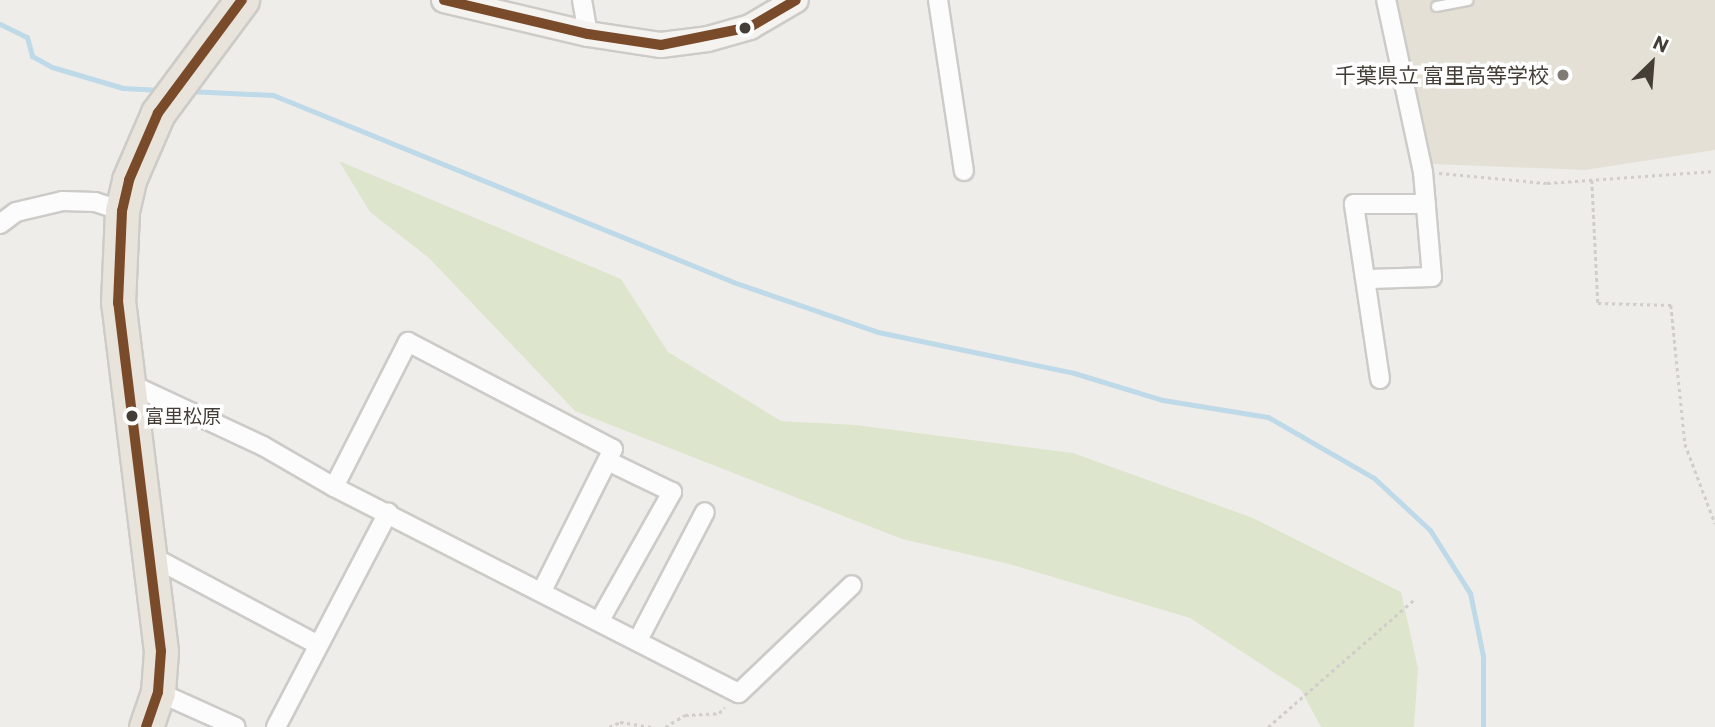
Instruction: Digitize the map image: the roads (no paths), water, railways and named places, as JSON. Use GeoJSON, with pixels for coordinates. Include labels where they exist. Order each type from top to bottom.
{"type":"FeatureCollection","features":[{"type":"Feature","properties":{"kind":"highway"},"geometry":{"type":"LineString","coordinates":[[146,727],[158,692],[160,651],[118,303],[122,211],[129,180],[158,113],[242,0]]}},
{"type":"Feature","properties":{"kind":"street"},"geometry":{"type":"LineString","coordinates":[[444,0],[588,34],[662,45],[708,39],[750,27],[796,0]]}},
{"type":"Feature","properties":{"kind":"street"},"geometry":{"type":"LineString","coordinates":[[582,0],[588,34]]}},
{"type":"Feature","properties":{"kind":"street"},"geometry":{"type":"LineString","coordinates":[[938,0],[964,171]]}},
{"type":"Feature","properties":{"kind":"street"},"geometry":{"type":"LineString","coordinates":[[1369,279],[1432,276],[1423,172],[1386,0]]}},
{"type":"Feature","properties":{"kind":"street"},"geometry":{"type":"LineString","coordinates":[[0,224],[16,212],[63,201],[95,202],[122,211]]}},
{"type":"Feature","properties":{"kind":"street"},"geometry":{"type":"LineString","coordinates":[[1380,379],[1369,279],[1354,204],[1426,204]]}},
{"type":"Feature","properties":{"kind":"street"},"geometry":{"type":"LineString","coordinates":[[334,487],[408,342],[613,449],[542,591]]}},
{"type":"Feature","properties":{"kind":"street"},"geometry":{"type":"LineString","coordinates":[[128,383],[263,446],[334,487],[739,693],[852,585]]}},
{"type":"Feature","properties":{"kind":"street"},"geometry":{"type":"LineString","coordinates":[[600,620],[671,492],[608,461]]}},
{"type":"Feature","properties":{"kind":"street"},"geometry":{"type":"LineString","coordinates":[[638,640],[705,512]]}},
{"type":"Feature","properties":{"kind":"street"},"geometry":{"type":"LineString","coordinates":[[276,727],[388,513]]}},
{"type":"Feature","properties":{"kind":"street"},"geometry":{"type":"LineString","coordinates":[[149,555],[318,646]]}},
{"type":"Feature","properties":{"kind":"street"},"geometry":{"type":"LineString","coordinates":[[158,692],[236,727]]}},
{"type":"Feature","properties":{"kind":"lane"},"geometry":{"type":"LineString","coordinates":[[1436,6],[1468,0]]}},
{"type":"Feature","properties":{"kind":"waterway"},"geometry":{"type":"LineString","coordinates":[[0,24],[27,37],[32,56],[52,67],[123,88],[161,90]]}},
{"type":"Feature","properties":{"kind":"waterway"},"geometry":{"type":"LineString","coordinates":[[188,91],[273,95],[733,282],[878,332],[1074,373],[1163,400],[1268,417],[1374,478],[1430,530],[1470,593],[1483,656],[1483,727]]}},
{"type":"Feature","properties":{"kind":"place","name":"千葉県立 富里高等学校"},"geometry":{"type":"Point","coordinates":[1563,75]}},
{"type":"Feature","properties":{"kind":"place","name":"富里松原"},"geometry":{"type":"Point","coordinates":[132,416]}}]}
